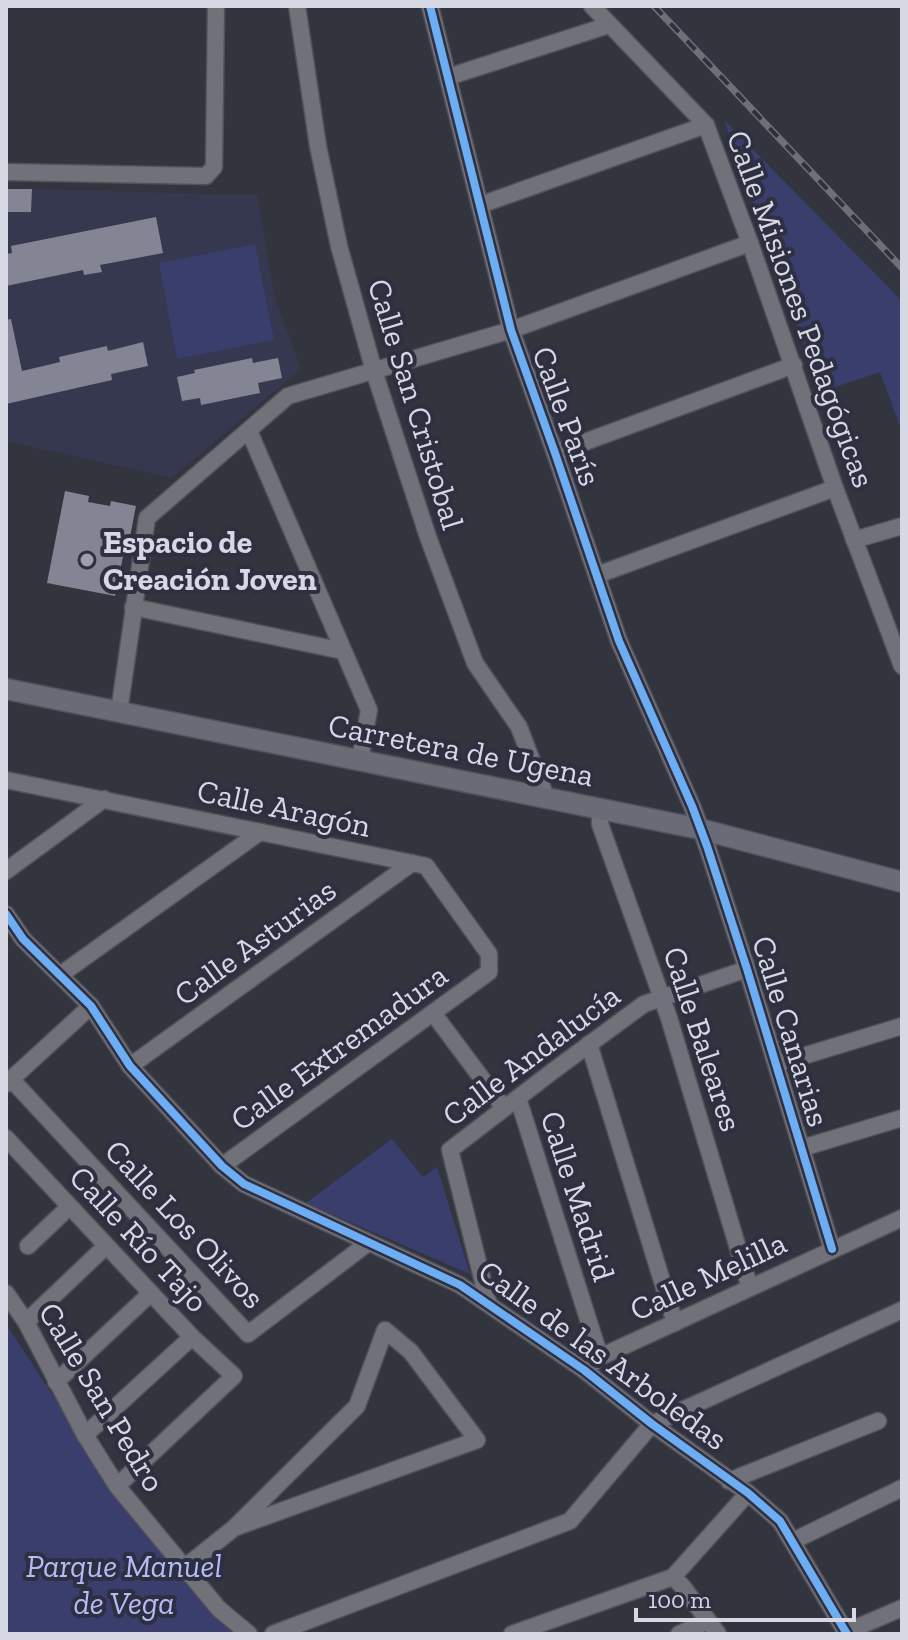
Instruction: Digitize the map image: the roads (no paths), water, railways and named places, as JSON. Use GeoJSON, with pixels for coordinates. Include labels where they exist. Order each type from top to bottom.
{"type":"FeatureCollection","features":[{"type":"Feature","properties":{"kind":"main road","name":"Carretera de Ugena"},"geometry":{"type":"LineString","coordinates":[[6,689],[700,829],[902,882]]}},
{"type":"Feature","properties":{"kind":"street"},"geometry":{"type":"LineString","coordinates":[[6,172],[206,176],[214,167],[216,6]]}},
{"type":"Feature","properties":{"kind":"street","name":"Calle San Cristobal"},"geometry":{"type":"LineString","coordinates":[[297,6],[318,146],[339,246],[374,371],[428,537],[475,663],[519,727],[546,797]]}},
{"type":"Feature","properties":{"kind":"street","name":"Calle París"},"geometry":{"type":"LineString","coordinates":[[430,6],[511,330],[619,641],[700,829]]}},
{"type":"Feature","properties":{"kind":"street","name":"Calle Misiones Pedagógicas"},"geometry":{"type":"LineString","coordinates":[[592,6],[706,125],[902,666]]}},
{"type":"Feature","properties":{"kind":"street"},"geometry":{"type":"LineString","coordinates":[[448,77],[609,25]]}},
{"type":"Feature","properties":{"kind":"street"},"geometry":{"type":"LineString","coordinates":[[480,205],[706,125]]}},
{"type":"Feature","properties":{"kind":"street"},"geometry":{"type":"LineString","coordinates":[[119,712],[147,518],[288,396],[511,330],[750,243]]}},
{"type":"Feature","properties":{"kind":"street"},"geometry":{"type":"LineString","coordinates":[[555,453],[794,365]]}},
{"type":"Feature","properties":{"kind":"street"},"geometry":{"type":"LineString","coordinates":[[249,431],[369,710],[360,760]]}},
{"type":"Feature","properties":{"kind":"street"},"geometry":{"type":"LineString","coordinates":[[597,575],[835,488]]}},
{"type":"Feature","properties":{"kind":"street"},"geometry":{"type":"LineString","coordinates":[[854,540],[902,526]]}},
{"type":"Feature","properties":{"kind":"street"},"geometry":{"type":"LineString","coordinates":[[133,607],[343,651]]}},
{"type":"Feature","properties":{"kind":"street","name":"Calle Aragón"},"geometry":{"type":"LineString","coordinates":[[6,780],[426,866],[489,954],[489,972]]}},
{"type":"Feature","properties":{"kind":"street"},"geometry":{"type":"LineString","coordinates":[[6,871],[104,799]]}},
{"type":"Feature","properties":{"kind":"street","name":"Calle Baleares"},"geometry":{"type":"LineString","coordinates":[[600,808],[600,824],[662,996],[750,1288]]}},
{"type":"Feature","properties":{"kind":"street","name":"Calle Canarias"},"geometry":{"type":"LineString","coordinates":[[700,829],[777,1064],[832,1249]]}},
{"type":"Feature","properties":{"kind":"street"},"geometry":{"type":"LineString","coordinates":[[60,975],[260,832]]}},
{"type":"Feature","properties":{"kind":"street","name":"Calle Asturias"},"geometry":{"type":"LineString","coordinates":[[130,1066],[412,863]]}},
{"type":"Feature","properties":{"kind":"street","name":"Calle de las Arboledas"},"geometry":{"type":"LineString","coordinates":[[6,914],[23,939],[91,1006],[130,1066],[222,1166],[244,1184],[460,1285],[584,1370],[748,1493],[780,1521],[847,1633]]}},
{"type":"Feature","properties":{"kind":"street","name":"Calle Andalucía"},"geometry":{"type":"LineString","coordinates":[[488,1302],[450,1150],[644,1004],[747,969]]}},
{"type":"Feature","properties":{"kind":"street","name":"Calle Extremadura"},"geometry":{"type":"LineString","coordinates":[[222,1166],[489,972]]}},
{"type":"Feature","properties":{"kind":"street"},"geometry":{"type":"LineString","coordinates":[[8,1082],[91,1006]]}},
{"type":"Feature","properties":{"kind":"street","name":"Calle Madrid"},"geometry":{"type":"LineString","coordinates":[[433,1013],[511,1103],[600,1357]]}},
{"type":"Feature","properties":{"kind":"street"},"geometry":{"type":"LineString","coordinates":[[777,1064],[902,1026]]}},
{"type":"Feature","properties":{"kind":"street"},"geometry":{"type":"LineString","coordinates":[[589,1044],[675,1323]]}},
{"type":"Feature","properties":{"kind":"street","name":"Calle Los Olivos"},"geometry":{"type":"LineString","coordinates":[[8,1082],[248,1334],[368,1243]]}},
{"type":"Feature","properties":{"kind":"street"},"geometry":{"type":"LineString","coordinates":[[802,1148],[902,1118]]}},
{"type":"Feature","properties":{"kind":"street","name":"Calle Río Tajo"},"geometry":{"type":"LineString","coordinates":[[6,1138],[192,1337],[234,1376],[117,1486]]}},
{"type":"Feature","properties":{"kind":"street"},"geometry":{"type":"LineString","coordinates":[[28,1246],[69,1207]]}},
{"type":"Feature","properties":{"kind":"street","name":"Calle Melilla"},"geometry":{"type":"LineString","coordinates":[[584,1370],[600,1357],[902,1218]]}},
{"type":"Feature","properties":{"kind":"street"},"geometry":{"type":"LineString","coordinates":[[26,1322],[106,1246]]}},
{"type":"Feature","properties":{"kind":"street","name":"Calle San Pedro"},"geometry":{"type":"LineString","coordinates":[[6,1293],[26,1322],[85,1435],[117,1486],[219,1609],[249,1634]]}},
{"type":"Feature","properties":{"kind":"street"},"geometry":{"type":"LineString","coordinates":[[56,1382],[151,1293]]}},
{"type":"Feature","properties":{"kind":"street"},"geometry":{"type":"LineString","coordinates":[[273,1634],[570,1521],[652,1424],[902,1310]]}},
{"type":"Feature","properties":{"kind":"street"},"geometry":{"type":"LineString","coordinates":[[184,1568],[234,1528],[357,1406],[385,1330],[411,1352],[477,1440],[234,1528]]}},
{"type":"Feature","properties":{"kind":"street"},"geometry":{"type":"LineString","coordinates":[[85,1435],[192,1337]]}},
{"type":"Feature","properties":{"kind":"street"},"geometry":{"type":"LineString","coordinates":[[729,1481],[878,1421]]}},
{"type":"Feature","properties":{"kind":"street"},"geometry":{"type":"LineString","coordinates":[[793,1541],[902,1488]]}},
{"type":"Feature","properties":{"kind":"street"},"geometry":{"type":"LineString","coordinates":[[512,1634],[673,1577],[748,1493]]}},
{"type":"Feature","properties":{"kind":"street"},"geometry":{"type":"LineString","coordinates":[[673,1577],[713,1627],[679,1634]]}},
{"type":"Feature","properties":{"kind":"street"},"geometry":{"type":"LineString","coordinates":[[847,1633],[902,1608]]}},
{"type":"Feature","properties":{"kind":"railway"},"geometry":{"type":"LineString","coordinates":[[654,6],[902,268]]}},
{"type":"Feature","properties":{"kind":"place","name":"Espacio de Creación Joven"},"geometry":{"type":"Point","coordinates":[87,560]}},
{"type":"Feature","properties":{"kind":"park label","name":"Parque Manuel de Vega"},"geometry":{"type":"Point","coordinates":[124,1584]}}]}
